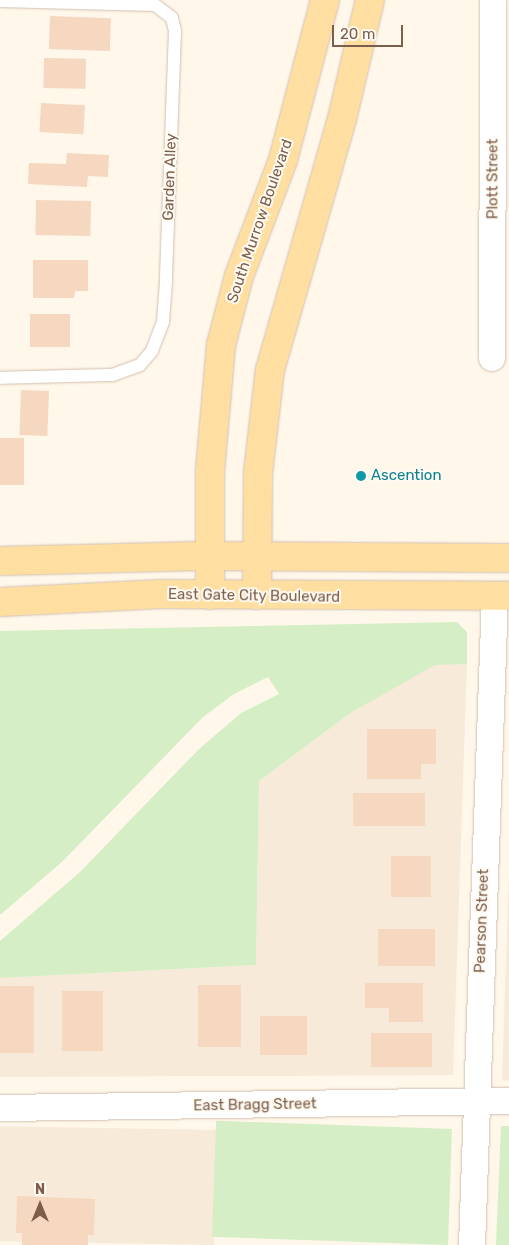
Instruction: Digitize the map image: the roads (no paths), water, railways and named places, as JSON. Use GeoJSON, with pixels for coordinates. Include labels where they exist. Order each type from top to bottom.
{"type":"FeatureCollection","features":[{"type":"Feature","properties":{"kind":"main road","name":"South Murrow Boulevard"},"geometry":{"type":"LineString","coordinates":[[210,594],[214,394],[222,345],[239,276],[283,160],[325,0]]}},
{"type":"Feature","properties":{"kind":"main road"},"geometry":{"type":"LineString","coordinates":[[257,595],[258,473],[270,370],[342,119],[370,0]]}},
{"type":"Feature","properties":{"kind":"main road"},"geometry":{"type":"LineString","coordinates":[[0,561],[210,556],[509,558]]}},
{"type":"Feature","properties":{"kind":"main road","name":"East Gate City Boulevard"},"geometry":{"type":"LineString","coordinates":[[0,602],[210,594],[502,596]]}},
{"type":"Feature","properties":{"kind":"street","name":"Plott Street"},"geometry":{"type":"LineString","coordinates":[[492,358],[493,0]]}},
{"type":"Feature","properties":{"kind":"street","name":"Pearson Street"},"geometry":{"type":"LineString","coordinates":[[472,1245],[475,1100],[502,596]]}},
{"type":"Feature","properties":{"kind":"street","name":"East Bragg Street"},"geometry":{"type":"LineString","coordinates":[[0,1108],[509,1100]]}},
{"type":"Feature","properties":{"kind":"lane","name":"Garden Alley"},"geometry":{"type":"LineString","coordinates":[[0,1],[155,5],[172,18],[175,31],[166,282],[163,322],[155,346],[140,365],[112,375],[0,378]]}},
{"type":"Feature","properties":{"kind":"place","name":"Ascention"},"geometry":{"type":"Point","coordinates":[361,476]}}]}
